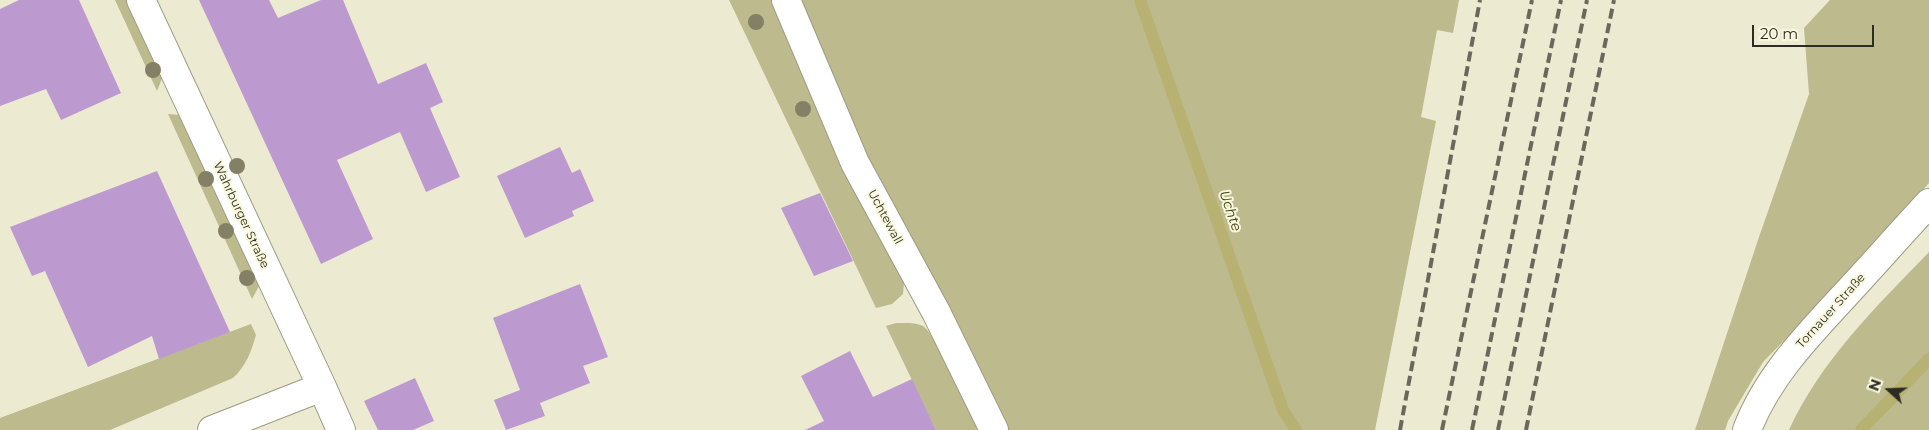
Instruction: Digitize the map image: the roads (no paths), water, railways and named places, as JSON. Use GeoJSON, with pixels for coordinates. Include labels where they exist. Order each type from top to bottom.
{"type":"FeatureCollection","features":[{"type":"Feature","properties":{"kind":"street","name":"Wahrburger Straße"},"geometry":{"type":"LineString","coordinates":[[141,0],[341,430]]}},
{"type":"Feature","properties":{"kind":"street","name":"Uchtewall"},"geometry":{"type":"LineString","coordinates":[[786,0],[855,163],[936,312],[994,430]]}},
{"type":"Feature","properties":{"kind":"street","name":"Tornauer Straße"},"geometry":{"type":"LineString","coordinates":[[1747,430],[1780,370],[1813,330],[1929,203]]}},
{"type":"Feature","properties":{"kind":"street"},"geometry":{"type":"LineString","coordinates":[[212,430],[322,387]]}},
{"type":"Feature","properties":{"kind":"waterway","name":"Uchte"},"geometry":{"type":"LineString","coordinates":[[1140,0],[1283,410],[1296,430]]}},
{"type":"Feature","properties":{"kind":"waterway"},"geometry":{"type":"LineString","coordinates":[[1861,430],[1929,359]]}},
{"type":"Feature","properties":{"kind":"railway"},"geometry":{"type":"LineString","coordinates":[[1400,430],[1480,0]]}},
{"type":"Feature","properties":{"kind":"railway"},"geometry":{"type":"LineString","coordinates":[[1442,430],[1532,0]]}},
{"type":"Feature","properties":{"kind":"railway"},"geometry":{"type":"LineString","coordinates":[[1472,430],[1561,0]]}},
{"type":"Feature","properties":{"kind":"railway"},"geometry":{"type":"LineString","coordinates":[[1498,430],[1587,0]]}},
{"type":"Feature","properties":{"kind":"railway"},"geometry":{"type":"LineString","coordinates":[[1526,430],[1614,0]]}}]}
